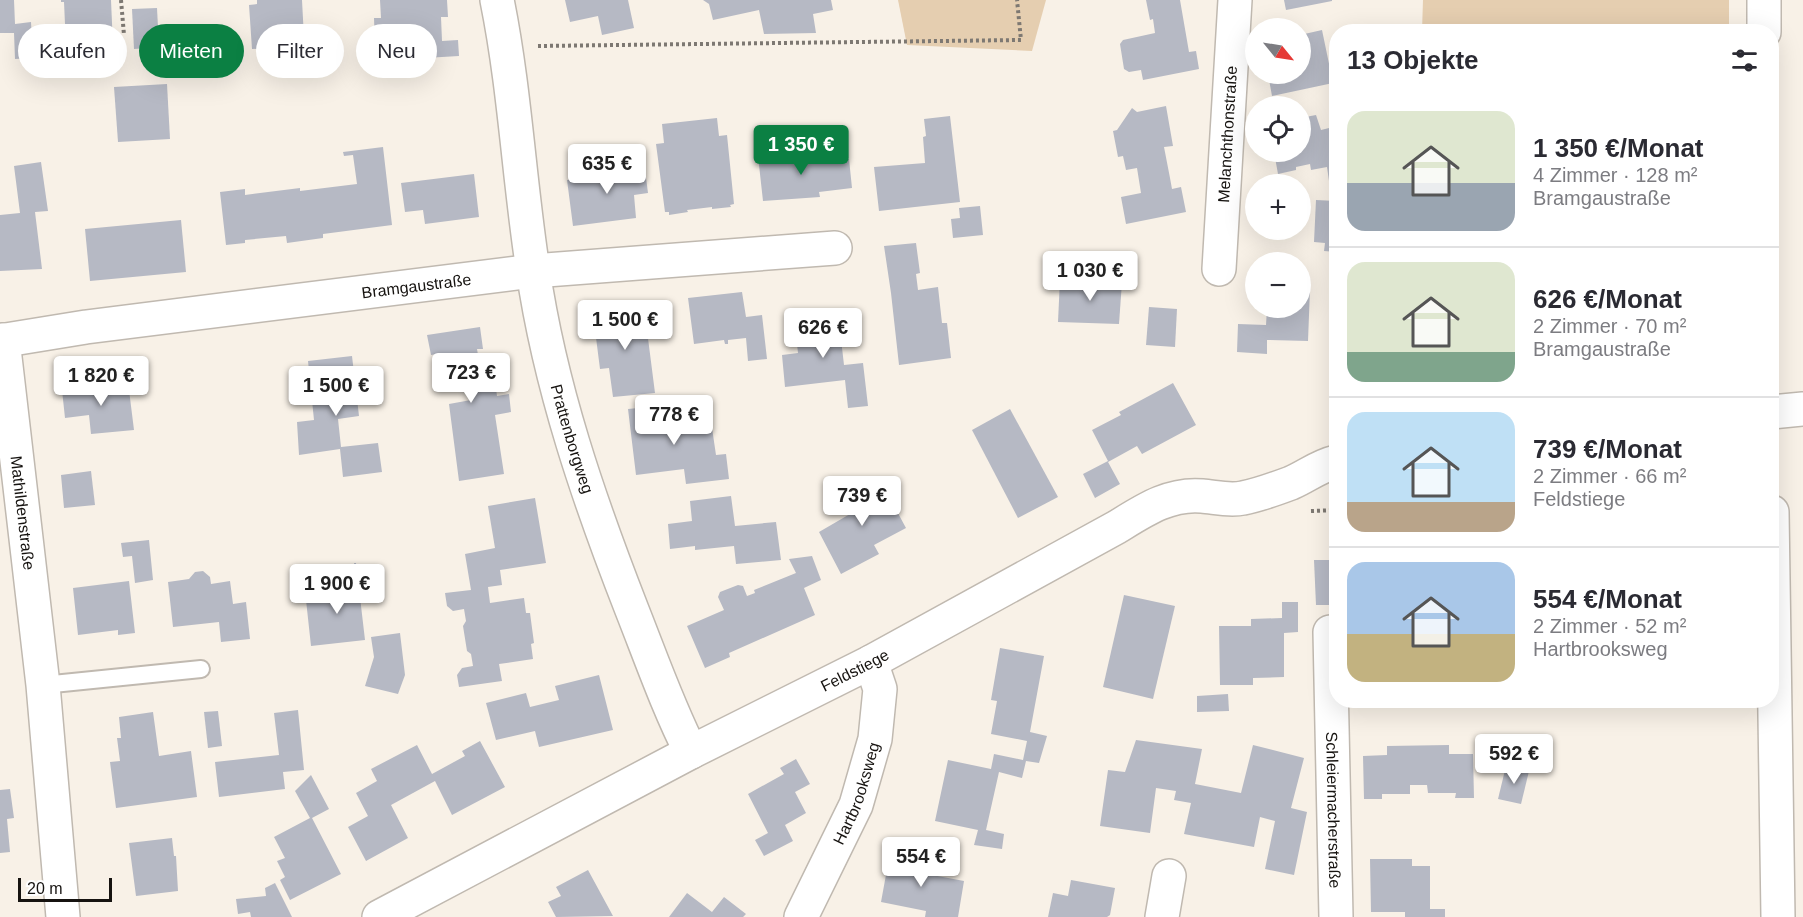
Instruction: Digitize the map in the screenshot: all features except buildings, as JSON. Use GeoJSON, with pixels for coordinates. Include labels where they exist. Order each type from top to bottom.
{"type":"FeatureCollection","features":[{"type":"Feature","properties":{"kind":"street","name":"Prattenborgweg"},"geometry":{"type":"LineString","coordinates":[[497,0],[507,51],[533,271],[549,355],[575,453],[616,570],[676,722],[691,752]]}},
{"type":"Feature","properties":{"kind":"street","name":"Melanchthonstraße"},"geometry":{"type":"LineString","coordinates":[[1219,269],[1235,0]]}},
{"type":"Feature","properties":{"kind":"street"},"geometry":{"type":"LineString","coordinates":[[1764,0],[1764,24]]}},
{"type":"Feature","properties":{"kind":"street","name":"Bramgaustraße"},"geometry":{"type":"LineString","coordinates":[[1,340],[86,327],[533,271],[834,248]]}},
{"type":"Feature","properties":{"kind":"street","name":"Mathildenstraße"},"geometry":{"type":"LineString","coordinates":[[1,340],[43,685],[63,917]]}},
{"type":"Feature","properties":{"kind":"street"},"geometry":{"type":"LineString","coordinates":[[1779,411],[1803,409]]}},
{"type":"Feature","properties":{"kind":"street","name":"Feldstiege"},"geometry":{"type":"LineString","coordinates":[[379,917],[691,752],[871,662],[1151,506],[1176,497],[1200,495],[1221,499],[1239,499],[1292,482],[1329,464]]}},
{"type":"Feature","properties":{"kind":"street","name":"Hartbrooksweg"},"geometry":{"type":"LineString","coordinates":[[801,917],[856,806],[875,739],[880,689],[871,662]]}},
{"type":"Feature","properties":{"kind":"street","name":"Schleiermacherstraße"},"geometry":{"type":"LineString","coordinates":[[1332,708],[1336,917]]}},
{"type":"Feature","properties":{"kind":"street"},"geometry":{"type":"LineString","coordinates":[[1775,708],[1778,917]]}},
{"type":"Feature","properties":{"kind":"street"},"geometry":{"type":"LineString","coordinates":[[1162,917],[1168,876]]}},
{"type":"Feature","properties":{"kind":"lane"},"geometry":{"type":"LineString","coordinates":[[43,685],[201,669]]}},
{"type":"Feature","properties":{"kind":"path"},"geometry":{"type":"LineString","coordinates":[[121,0],[123,24]]}},
{"type":"Feature","properties":{"kind":"path"},"geometry":{"type":"LineString","coordinates":[[507,51],[536,46],[1021,40],[1017,0]]}},
{"type":"Feature","properties":{"kind":"shaded area"},"geometry":{"type":"Polygon","coordinates":[[[898,0],[1046,0],[1032,51],[907,45],[898,0]]]}},
{"type":"Feature","properties":{"kind":"shaded area"},"geometry":{"type":"Polygon","coordinates":[[[1423,0],[1729,0],[1729,24],[1422,24],[1423,0]]]}}]}
